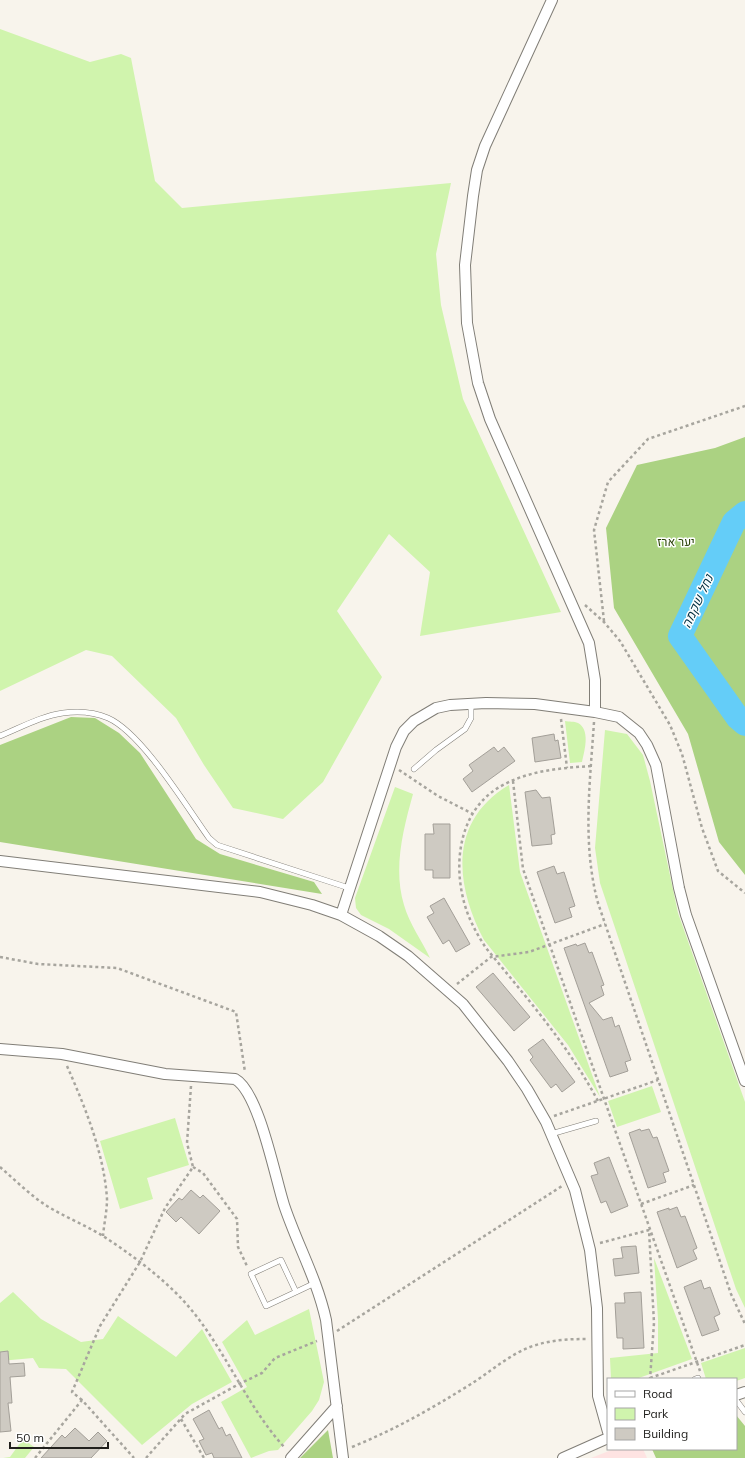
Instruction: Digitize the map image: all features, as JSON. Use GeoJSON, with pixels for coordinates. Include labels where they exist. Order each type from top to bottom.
{"type":"FeatureCollection","features":[{"type":"Feature","properties":{"kind":"street"},"geometry":{"type":"LineString","coordinates":[[552,0],[492,130],[477,170],[468,230],[466,295],[472,354],[478,383],[490,419],[589,642],[595,680],[594,712]]}},
{"type":"Feature","properties":{"kind":"street"},"geometry":{"type":"LineString","coordinates":[[341,915],[390,764],[404,731],[414,721],[436,708],[511,702],[560,707],[619,717],[639,734],[647,745],[656,765],[679,888],[686,915],[745,1081]]}},
{"type":"Feature","properties":{"kind":"street"},"geometry":{"type":"LineString","coordinates":[[0,861],[260,892],[312,905],[341,915],[379,936],[449,991],[468,1010],[508,1061],[544,1119],[571,1180],[590,1246],[597,1308],[598,1396],[607,1428]]}},
{"type":"Feature","properties":{"kind":"street"},"geometry":{"type":"LineString","coordinates":[[0,1049],[62,1054],[165,1074],[235,1079],[242,1083],[248,1091],[272,1158],[284,1206],[316,1283],[326,1320],[342,1455]]}},
{"type":"Feature","properties":{"kind":"street"},"geometry":{"type":"LineString","coordinates":[[292,1457],[337,1406]]}},
{"type":"Feature","properties":{"kind":"street"},"geometry":{"type":"LineString","coordinates":[[563,1458],[580,1454],[607,1439]]}},
{"type":"Feature","properties":{"kind":"lane"},"geometry":{"type":"LineString","coordinates":[[414,769],[436,750],[465,729],[471,718],[471,704]]}},
{"type":"Feature","properties":{"kind":"lane"},"geometry":{"type":"LineString","coordinates":[[0,736],[46,717],[61,713],[95,713],[109,718],[123,729],[156,763],[209,838],[217,845],[349,888]]}},
{"type":"Feature","properties":{"kind":"lane"},"geometry":{"type":"LineString","coordinates":[[551,1134],[596,1121]]}},
{"type":"Feature","properties":{"kind":"lane"},"geometry":{"type":"LineString","coordinates":[[296,1292],[281,1260],[251,1274],[266,1306],[316,1283]]}},
{"type":"Feature","properties":{"kind":"lane"},"geometry":{"type":"LineString","coordinates":[[737,1401],[745,1412]]}},
{"type":"Feature","properties":{"kind":"path"},"geometry":{"type":"LineString","coordinates":[[604,622],[594,530],[608,482],[648,439],[745,406]]}},
{"type":"Feature","properties":{"kind":"path"},"geometry":{"type":"LineString","coordinates":[[581,601],[604,622],[620,641],[670,725],[682,754],[702,828],[718,871],[745,894]]}},
{"type":"Feature","properties":{"kind":"path"},"geometry":{"type":"LineString","coordinates":[[560,707],[567,768]]}},
{"type":"Feature","properties":{"kind":"path"},"geometry":{"type":"LineString","coordinates":[[594,712],[588,818],[589,860],[592,881],[605,924],[731,1294],[745,1324]]}},
{"type":"Feature","properties":{"kind":"path"},"geometry":{"type":"LineString","coordinates":[[390,764],[438,796],[473,814]]}},
{"type":"Feature","properties":{"kind":"path"},"geometry":{"type":"LineString","coordinates":[[591,766],[536,773],[513,780],[492,792],[473,814],[464,830],[460,846],[459,862],[463,898],[478,935],[492,956],[563,1045],[584,1076],[598,1101]]}},
{"type":"Feature","properties":{"kind":"path"},"geometry":{"type":"LineString","coordinates":[[513,780],[523,869],[696,1362],[698,1377]]}},
{"type":"Feature","properties":{"kind":"path"},"geometry":{"type":"LineString","coordinates":[[449,991],[492,956],[521,953],[550,945],[605,924]]}},
{"type":"Feature","properties":{"kind":"path"},"geometry":{"type":"LineString","coordinates":[[0,957],[38,964],[117,968],[236,1012],[248,1091]]}},
{"type":"Feature","properties":{"kind":"path"},"geometry":{"type":"LineString","coordinates":[[62,1054],[79,1092],[98,1148],[107,1200],[103,1236]]}},
{"type":"Feature","properties":{"kind":"path"},"geometry":{"type":"LineString","coordinates":[[192,1076],[187,1143],[193,1167],[203,1173],[237,1219],[238,1248],[251,1274]]}},
{"type":"Feature","properties":{"kind":"path"},"geometry":{"type":"LineString","coordinates":[[544,1119],[658,1080]]}},
{"type":"Feature","properties":{"kind":"path"},"geometry":{"type":"LineString","coordinates":[[0,1167],[46,1206],[103,1236],[140,1262],[178,1295],[208,1330],[239,1384],[272,1434],[292,1457]]}},
{"type":"Feature","properties":{"kind":"path"},"geometry":{"type":"LineString","coordinates":[[134,1458],[82,1400],[72,1392],[100,1326],[140,1262],[165,1208],[193,1167]]}},
{"type":"Feature","properties":{"kind":"path"},"geometry":{"type":"LineString","coordinates":[[146,1458],[181,1419],[194,1408],[262,1373],[275,1358],[328,1337],[486,1233],[571,1180]]}},
{"type":"Feature","properties":{"kind":"path"},"geometry":{"type":"LineString","coordinates":[[641,1204],[694,1185]]}},
{"type":"Feature","properties":{"kind":"path"},"geometry":{"type":"LineString","coordinates":[[590,1246],[649,1230]]}},
{"type":"Feature","properties":{"kind":"path"},"geometry":{"type":"LineString","coordinates":[[649,1230],[654,1300],[653,1361],[650,1378]]}},
{"type":"Feature","properties":{"kind":"path"},"geometry":{"type":"LineString","coordinates":[[342,1455],[407,1423],[480,1379],[521,1351],[543,1342],[561,1339],[598,1338]]}},
{"type":"Feature","properties":{"kind":"path"},"geometry":{"type":"LineString","coordinates":[[653,1378],[745,1345]]}},
{"type":"Feature","properties":{"kind":"path"},"geometry":{"type":"LineString","coordinates":[[36,1458],[82,1400]]}},
{"type":"Feature","properties":{"kind":"path"},"geometry":{"type":"LineString","coordinates":[[181,1419],[204,1458]]}},
{"type":"Feature","properties":{"kind":"shaded area"},"geometry":{"type":"Polygon","coordinates":[[[611,1450],[643,1450],[647,1458],[591,1458],[611,1450]]]}},
{"type":"Feature","properties":{"kind":"green space"},"geometry":{"type":"Polygon","coordinates":[[[0,29],[90,62],[121,54],[131,58],[155,181],[182,208],[451,183],[436,254],[441,305],[463,399],[561,612],[420,636],[430,572],[389,534],[337,611],[382,677],[323,782],[283,819],[233,808],[204,765],[176,718],[112,656],[86,650],[0,691],[0,29]]]}},
{"type":"Feature","properties":{"kind":"green space","name":"יער ארז"},"geometry":{"type":"Polygon","coordinates":[[[745,437],[745,875],[719,842],[688,734],[614,608],[606,528],[637,465],[715,448],[745,437]]]}},
{"type":"Feature","properties":{"kind":"green space"},"geometry":{"type":"Polygon","coordinates":[[[71,717],[95,718],[119,733],[140,753],[196,839],[220,854],[314,882],[322,894],[0,842],[0,745],[71,717]]]}},
{"type":"Feature","properties":{"kind":"green space"},"geometry":{"type":"Polygon","coordinates":[[[565,721],[575,722],[582,726],[586,736],[586,741],[582,762],[570,763],[565,721]]]}},
{"type":"Feature","properties":{"kind":"green space"},"geometry":{"type":"Polygon","coordinates":[[[605,730],[627,734],[643,755],[650,781],[678,913],[745,1102],[745,1308],[736,1289],[600,883],[595,848],[605,730]]]}},
{"type":"Feature","properties":{"kind":"green space"},"geometry":{"type":"Polygon","coordinates":[[[509,785],[520,872],[600,1097],[568,1045],[484,940],[474,919],[467,898],[463,876],[463,855],[467,835],[475,817],[489,800],[509,785]]]}},
{"type":"Feature","properties":{"kind":"green space"},"geometry":{"type":"Polygon","coordinates":[[[395,787],[413,794],[403,835],[399,864],[399,878],[406,912],[430,958],[389,929],[361,915],[356,908],[355,898],[395,787]]]}},
{"type":"Feature","properties":{"kind":"green space"},"geometry":{"type":"Polygon","coordinates":[[[652,1086],[661,1112],[617,1127],[608,1101],[652,1086]]]}},
{"type":"Feature","properties":{"kind":"green space"},"geometry":{"type":"Polygon","coordinates":[[[175,1118],[189,1165],[147,1178],[153,1199],[120,1209],[100,1141],[175,1118]]]}},
{"type":"Feature","properties":{"kind":"green space"},"geometry":{"type":"Polygon","coordinates":[[[654,1258],[692,1359],[639,1378],[611,1378],[610,1358],[658,1353],[658,1319],[654,1258]]]}},
{"type":"Feature","properties":{"kind":"green space"},"geometry":{"type":"Polygon","coordinates":[[[13,1292],[41,1319],[81,1342],[103,1339],[118,1316],[176,1357],[202,1329],[232,1382],[192,1404],[142,1445],[66,1369],[39,1368],[33,1358],[0,1361],[0,1303],[13,1292]]]}},
{"type":"Feature","properties":{"kind":"green space"},"geometry":{"type":"Polygon","coordinates":[[[309,1309],[324,1382],[319,1400],[312,1411],[278,1450],[269,1451],[251,1458],[221,1402],[247,1387],[222,1342],[247,1320],[255,1335],[309,1309]]]}},
{"type":"Feature","properties":{"kind":"green space"},"geometry":{"type":"Polygon","coordinates":[[[745,1348],[745,1378],[737,1381],[737,1378],[706,1378],[701,1363],[745,1348]]]}},
{"type":"Feature","properties":{"kind":"green space"},"geometry":{"type":"Polygon","coordinates":[[[737,1416],[745,1426],[745,1458],[656,1458],[652,1450],[737,1450],[737,1416]]]}},
{"type":"Feature","properties":{"kind":"green space"},"geometry":{"type":"Polygon","coordinates":[[[328,1430],[333,1458],[300,1458],[328,1430]]]}},
{"type":"Feature","properties":{"kind":"green space"},"geometry":{"type":"Polygon","coordinates":[[[23,1439],[34,1447],[25,1458],[3,1458],[10,1457],[23,1439]]]}},
{"type":"Feature","properties":{"kind":"building"},"geometry":{"type":"Polygon","coordinates":[[[554,734],[555,741],[558,740],[561,758],[535,762],[532,738],[554,734]]]}},
{"type":"Feature","properties":{"kind":"building"},"geometry":{"type":"Polygon","coordinates":[[[494,747],[498,752],[504,747],[515,761],[472,792],[463,779],[473,771],[469,765],[494,747]]]}},
{"type":"Feature","properties":{"kind":"building"},"geometry":{"type":"Polygon","coordinates":[[[536,790],[542,798],[550,797],[555,834],[551,835],[552,844],[532,846],[525,792],[536,790]]]}},
{"type":"Feature","properties":{"kind":"building"},"geometry":{"type":"Polygon","coordinates":[[[433,824],[450,824],[450,878],[433,878],[433,870],[425,870],[425,834],[434,834],[433,824]]]}},
{"type":"Feature","properties":{"kind":"building"},"geometry":{"type":"Polygon","coordinates":[[[554,866],[557,874],[564,872],[575,906],[569,908],[572,917],[555,923],[537,872],[554,866]]]}},
{"type":"Feature","properties":{"kind":"building"},"geometry":{"type":"Polygon","coordinates":[[[444,898],[470,944],[456,952],[449,940],[443,944],[427,917],[434,913],[430,906],[444,898]]]}},
{"type":"Feature","properties":{"kind":"building"},"geometry":{"type":"Polygon","coordinates":[[[585,943],[589,953],[592,952],[604,985],[601,986],[604,995],[589,1003],[603,1020],[612,1017],[615,1027],[619,1025],[631,1060],[625,1062],[628,1071],[610,1077],[564,948],[585,943]]]}},
{"type":"Feature","properties":{"kind":"building"},"geometry":{"type":"Polygon","coordinates":[[[493,973],[530,1017],[514,1031],[476,987],[493,973]]]}},
{"type":"Feature","properties":{"kind":"building"},"geometry":{"type":"Polygon","coordinates":[[[543,1039],[575,1082],[562,1092],[556,1084],[551,1088],[530,1060],[533,1057],[528,1050],[543,1039]]]}},
{"type":"Feature","properties":{"kind":"building"},"geometry":{"type":"Polygon","coordinates":[[[640,1129],[641,1131],[649,1129],[653,1138],[657,1137],[669,1171],[663,1173],[666,1182],[648,1188],[629,1133],[640,1129]]]}},
{"type":"Feature","properties":{"kind":"building"},"geometry":{"type":"Polygon","coordinates":[[[609,1157],[628,1206],[611,1213],[606,1201],[601,1203],[591,1176],[598,1174],[594,1163],[609,1157]]]}},
{"type":"Feature","properties":{"kind":"building"},"geometry":{"type":"Polygon","coordinates":[[[191,1190],[200,1198],[203,1195],[220,1211],[199,1234],[181,1217],[176,1222],[166,1212],[179,1198],[182,1200],[191,1190]]]}},
{"type":"Feature","properties":{"kind":"building"},"geometry":{"type":"Polygon","coordinates":[[[677,1207],[681,1217],[685,1216],[697,1248],[693,1250],[697,1259],[677,1268],[657,1212],[677,1207]]]}},
{"type":"Feature","properties":{"kind":"building"},"geometry":{"type":"Polygon","coordinates":[[[636,1246],[639,1273],[615,1276],[613,1259],[623,1258],[621,1247],[636,1246]]]}},
{"type":"Feature","properties":{"kind":"building"},"geometry":{"type":"Polygon","coordinates":[[[701,1280],[704,1289],[710,1287],[720,1314],[714,1317],[719,1330],[702,1336],[684,1287],[701,1280]]]}},
{"type":"Feature","properties":{"kind":"building"},"geometry":{"type":"Polygon","coordinates":[[[641,1292],[644,1348],[623,1349],[623,1338],[617,1338],[615,1303],[625,1303],[624,1293],[641,1292]]]}},
{"type":"Feature","properties":{"kind":"building"},"geometry":{"type":"Polygon","coordinates":[[[8,1351],[9,1364],[24,1363],[25,1376],[10,1377],[12,1403],[8,1403],[11,1431],[0,1432],[0,1352],[8,1351]]]}},
{"type":"Feature","properties":{"kind":"building"},"geometry":{"type":"Polygon","coordinates":[[[209,1410],[219,1429],[222,1427],[226,1436],[230,1434],[242,1458],[214,1458],[212,1453],[206,1455],[199,1441],[204,1439],[193,1419],[209,1410]]]}},
{"type":"Feature","properties":{"kind":"building"},"geometry":{"type":"Polygon","coordinates":[[[75,1428],[89,1441],[98,1432],[107,1441],[91,1458],[41,1458],[62,1435],[65,1438],[75,1428]]]}},
{"type":"Feature","properties":{"kind":"waterway","name":"נחל שקמה"},"geometry":{"type":"LineString","coordinates":[[745,513],[734,522],[680,636],[738,718],[745,724]]}}]}
